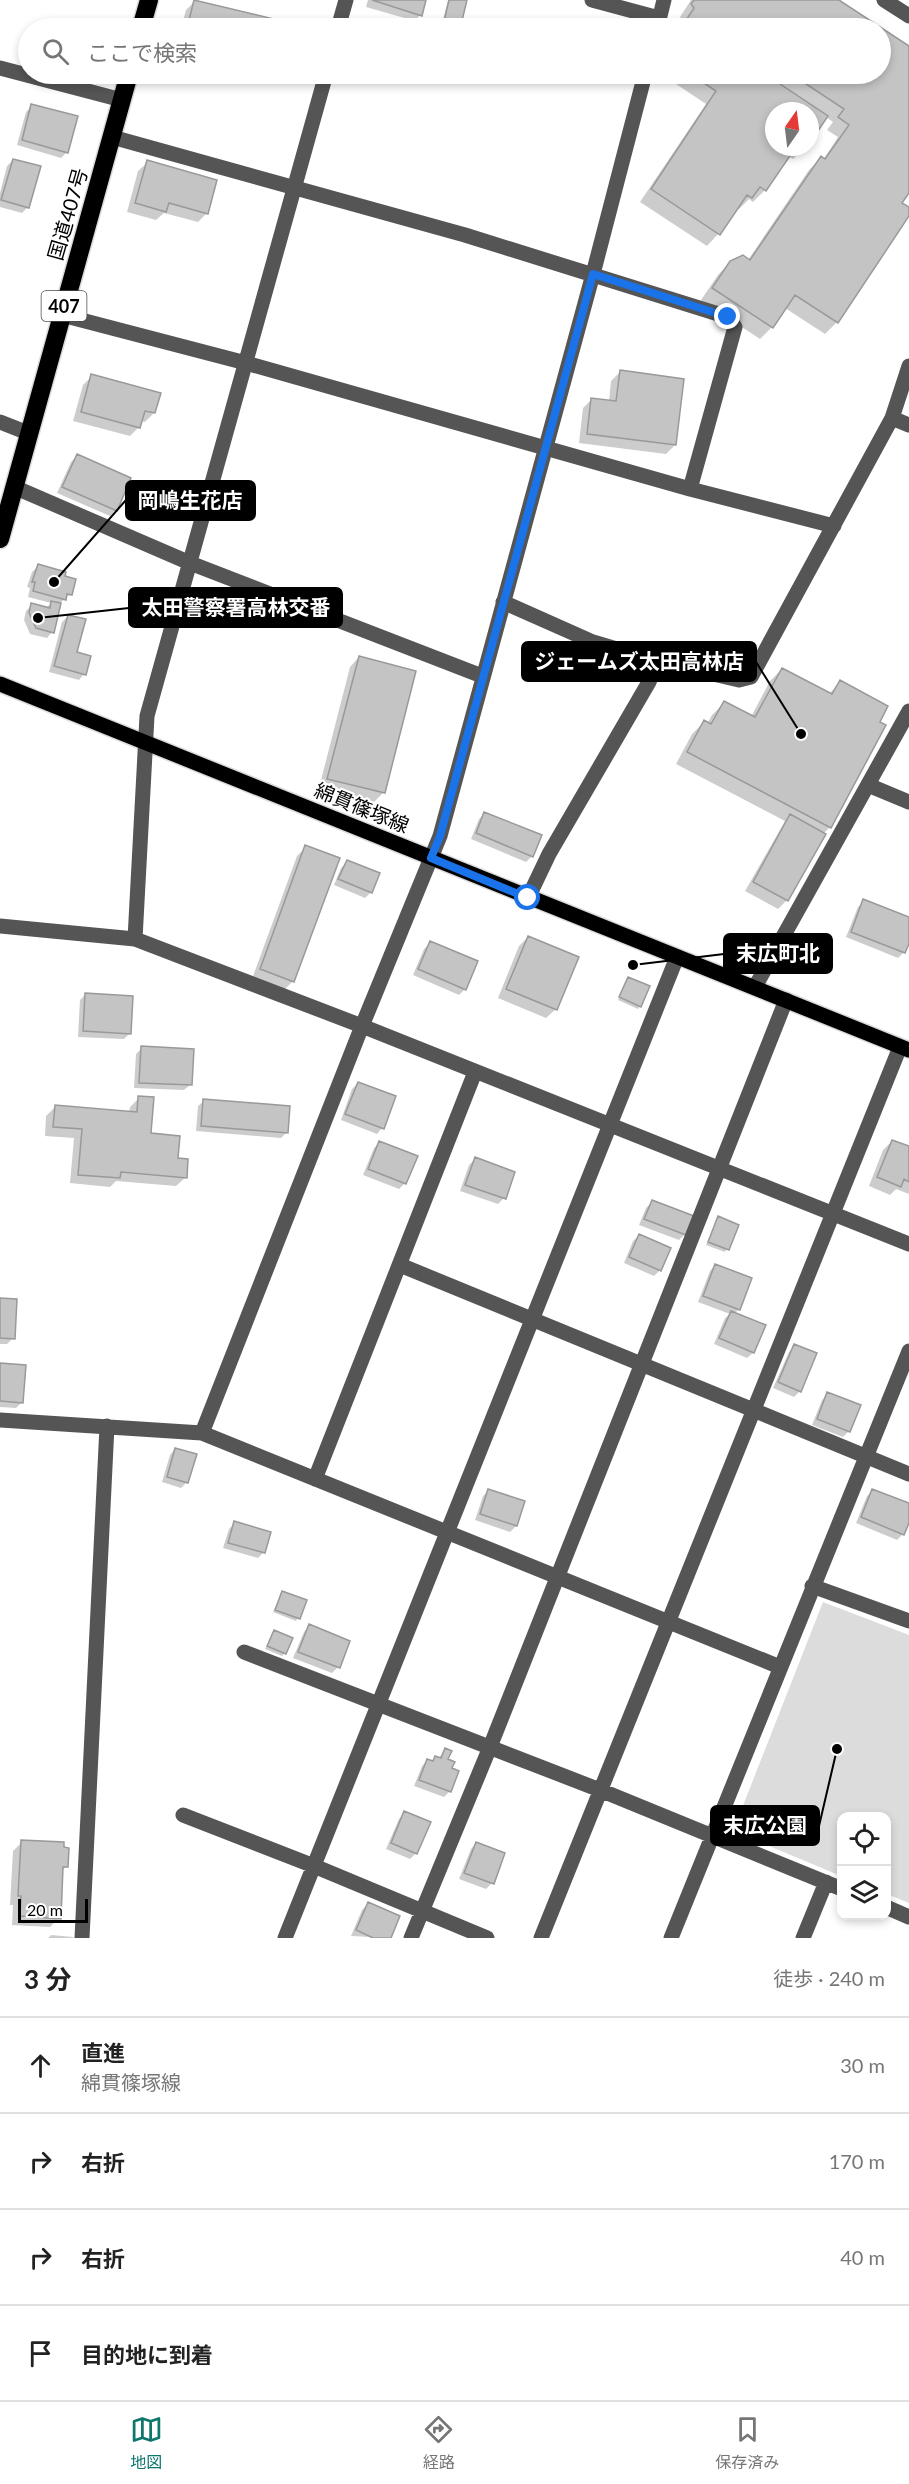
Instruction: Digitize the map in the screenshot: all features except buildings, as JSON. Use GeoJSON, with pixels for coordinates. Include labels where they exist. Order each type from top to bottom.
{"type":"FeatureCollection","features":[{"type":"Feature","properties":{"kind":"highway"},"geometry":{"type":"LineString","coordinates":[[144,18],[149,0]]}},
{"type":"Feature","properties":{"kind":"highway","name":"国道407号"},"geometry":{"type":"LineString","coordinates":[[0,539],[2,520],[14,487],[126,84]]}},
{"type":"Feature","properties":{"kind":"main road","name":"綿貫篠塚線"},"geometry":{"type":"LineString","coordinates":[[0,684],[905,1048]]}},
{"type":"Feature","properties":{"kind":"street"},"geometry":{"type":"LineString","coordinates":[[341,18],[346,0]]}},
{"type":"Feature","properties":{"kind":"street"},"geometry":{"type":"LineString","coordinates":[[591,0],[643,18]]}},
{"type":"Feature","properties":{"kind":"street"},"geometry":{"type":"LineString","coordinates":[[659,18],[664,0]]}},
{"type":"Feature","properties":{"kind":"street"},"geometry":{"type":"LineString","coordinates":[[884,0],[909,16]]}},
{"type":"Feature","properties":{"kind":"street"},"geometry":{"type":"LineString","coordinates":[[0,68],[18,73]]}},
{"type":"Feature","properties":{"kind":"street"},"geometry":{"type":"LineString","coordinates":[[61,84],[122,100]]}},
{"type":"Feature","properties":{"kind":"street"},"geometry":{"type":"LineString","coordinates":[[135,939],[147,716],[323,84]]}},
{"type":"Feature","properties":{"kind":"street"},"geometry":{"type":"LineString","coordinates":[[202,1433],[362,1026],[440,836],[642,84]]}},
{"type":"Feature","properties":{"kind":"street"},"geometry":{"type":"LineString","coordinates":[[111,136],[295,186],[593,274],[728,317],[735,327],[690,489]]}},
{"type":"Feature","properties":{"kind":"street"},"geometry":{"type":"LineString","coordinates":[[62,315],[246,363],[690,489],[834,526]]}},
{"type":"Feature","properties":{"kind":"street"},"geometry":{"type":"LineString","coordinates":[[502,602],[593,642],[657,661],[739,680],[751,677],[892,418],[909,366]]}},
{"type":"Feature","properties":{"kind":"street"},"geometry":{"type":"LineString","coordinates":[[892,418],[909,425]]}},
{"type":"Feature","properties":{"kind":"street"},"geometry":{"type":"LineString","coordinates":[[0,422],[28,433]]}},
{"type":"Feature","properties":{"kind":"street"},"geometry":{"type":"LineString","coordinates":[[14,487],[190,563],[482,676]]}},
{"type":"Feature","properties":{"kind":"street"},"geometry":{"type":"LineString","coordinates":[[528,898],[549,854],[649,682],[657,661]]}},
{"type":"Feature","properties":{"kind":"street"},"geometry":{"type":"LineString","coordinates":[[755,987],[909,711]]}},
{"type":"Feature","properties":{"kind":"street"},"geometry":{"type":"LineString","coordinates":[[868,785],[909,802]]}},
{"type":"Feature","properties":{"kind":"street"},"geometry":{"type":"LineString","coordinates":[[0,926],[135,939],[362,1026],[909,1244]]}},
{"type":"Feature","properties":{"kind":"street"},"geometry":{"type":"LineString","coordinates":[[285,1938],[677,957]]}},
{"type":"Feature","properties":{"kind":"street"},"geometry":{"type":"LineString","coordinates":[[411,1938],[490,1747],[786,1000]]}},
{"type":"Feature","properties":{"kind":"street"},"geometry":{"type":"LineString","coordinates":[[542,1938],[832,1214],[905,1048]]}},
{"type":"Feature","properties":{"kind":"street"},"geometry":{"type":"LineString","coordinates":[[315,1479],[475,1072]]}},
{"type":"Feature","properties":{"kind":"street"},"geometry":{"type":"LineString","coordinates":[[400,1265],[909,1474]]}},
{"type":"Feature","properties":{"kind":"street"},"geometry":{"type":"LineString","coordinates":[[671,1938],[909,1351]]}},
{"type":"Feature","properties":{"kind":"street"},"geometry":{"type":"LineString","coordinates":[[0,1420],[202,1433],[780,1667]]}},
{"type":"Feature","properties":{"kind":"street"},"geometry":{"type":"LineString","coordinates":[[82,1938],[107,1426]]}},
{"type":"Feature","properties":{"kind":"street"},"geometry":{"type":"LineString","coordinates":[[812,1586],[909,1621]]}},
{"type":"Feature","properties":{"kind":"street"},"geometry":{"type":"LineString","coordinates":[[244,1652],[600,1790],[837,1887]]}},
{"type":"Feature","properties":{"kind":"street"},"geometry":{"type":"LineString","coordinates":[[183,1815],[314,1866],[487,1938]]}},
{"type":"Feature","properties":{"kind":"street"},"geometry":{"type":"LineString","coordinates":[[803,1938],[826,1882]]}},
{"type":"Feature","properties":{"kind":"street"},"geometry":{"type":"LineString","coordinates":[[891,1909],[909,1917]]}},
{"type":"Feature","properties":{"kind":"shaded area"},"geometry":{"type":"Polygon","coordinates":[[[823,1602],[909,1635],[909,1903],[891,1896],[891,1812],[837,1812],[837,1874],[733,1831],[823,1602]]]}},
{"type":"Feature","properties":{"kind":"place","name":"岡嶋生花店"},"geometry":{"type":"Point","coordinates":[54,582]}},
{"type":"Feature","properties":{"kind":"place","name":"太田警察署高林交番"},"geometry":{"type":"Point","coordinates":[38,618]}},
{"type":"Feature","properties":{"kind":"place","name":"ジェームズ太田高林店"},"geometry":{"type":"Point","coordinates":[801,734]}},
{"type":"Feature","properties":{"kind":"place","name":"末広町北"},"geometry":{"type":"Point","coordinates":[633,965]}},
{"type":"Feature","properties":{"kind":"place","name":"末広公園"},"geometry":{"type":"Point","coordinates":[837,1749]}},
{"type":"Feature","properties":{"kind":"route"},"geometry":{"type":"LineString","coordinates":[[528,898],[431,858],[440,836],[593,274],[728,317]]}}]}
